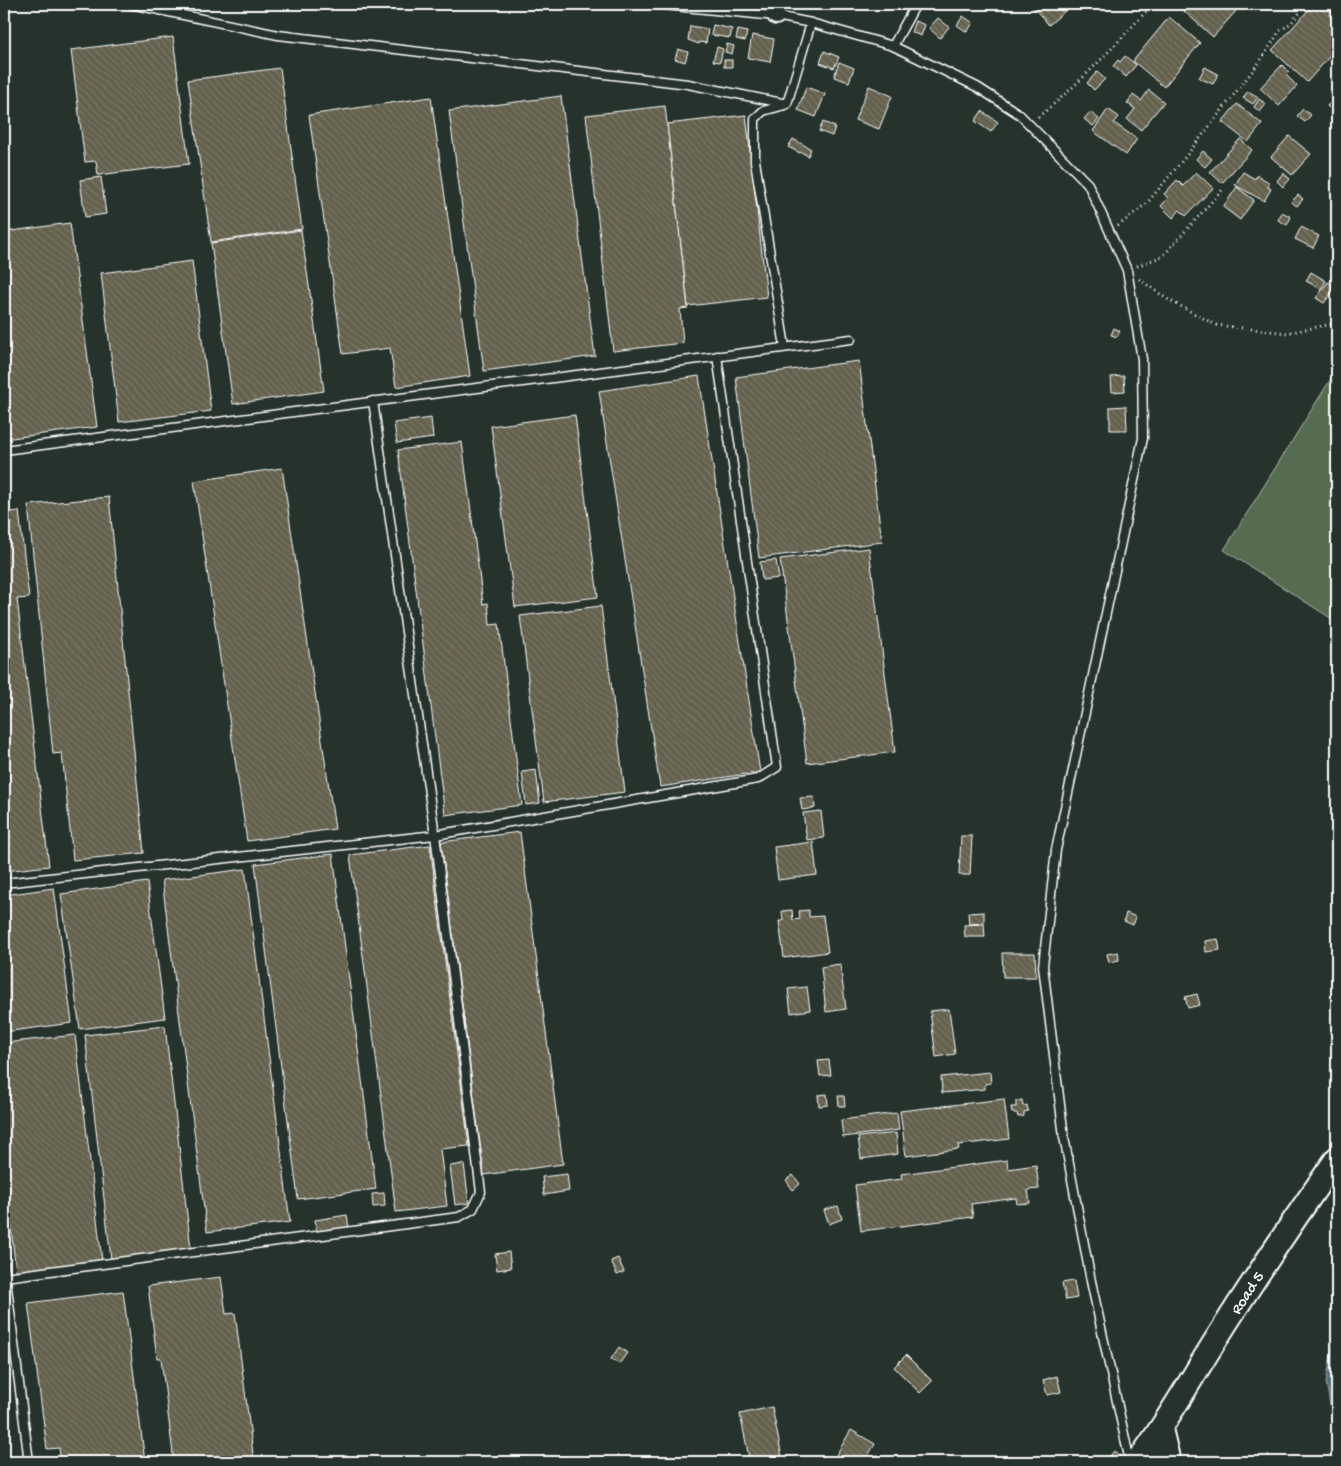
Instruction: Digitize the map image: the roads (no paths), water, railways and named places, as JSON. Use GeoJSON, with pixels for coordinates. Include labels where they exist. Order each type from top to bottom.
{"type":"FeatureCollection","features":[{"type":"Feature","properties":{"kind":"main road","name":"Road 5"},"geometry":{"type":"LineString","coordinates":[[1137,1462],[1161,1429],[1249,1286],[1337,1158]]}},
{"type":"Feature","properties":{"kind":"main road"},"geometry":{"type":"LineString","coordinates":[[1161,1429],[1169,1462]]}},
{"type":"Feature","properties":{"kind":"lane"},"geometry":{"type":"LineString","coordinates":[[131,4],[278,36],[688,84],[787,104]]}},
{"type":"Feature","properties":{"kind":"lane"},"geometry":{"type":"LineString","coordinates":[[654,4],[776,10],[811,23],[893,46],[977,87],[1020,114],[1088,184],[1127,270],[1142,360],[1143,438],[1056,850],[1043,966],[1064,1137],[1090,1282],[1130,1462]]}},
{"type":"Feature","properties":{"kind":"lane"},"geometry":{"type":"LineString","coordinates":[[893,46],[916,4]]}},
{"type":"Feature","properties":{"kind":"lane"},"geometry":{"type":"LineString","coordinates":[[787,104],[811,23]]}},
{"type":"Feature","properties":{"kind":"lane"},"geometry":{"type":"LineString","coordinates":[[785,347],[755,161],[755,119],[763,111],[787,104]]}},
{"type":"Feature","properties":{"kind":"lane"},"geometry":{"type":"LineString","coordinates":[[4,450],[851,339]]}},
{"type":"Feature","properties":{"kind":"lane"},"geometry":{"type":"LineString","coordinates":[[4,883],[435,835],[758,779],[777,768],[717,356]]}},
{"type":"Feature","properties":{"kind":"lane"},"geometry":{"type":"LineString","coordinates":[[6,1277],[459,1217],[473,1209],[481,1192],[435,835],[373,401]]}},
{"type":"Feature","properties":{"kind":"lane"},"geometry":{"type":"LineString","coordinates":[[4,1264],[30,1462]]}},
{"type":"Feature","properties":{"kind":"water"},"geometry":{"type":"Polygon","coordinates":[[[1337,1323],[1337,1445],[1326,1382],[1337,1323]]]}}]}
